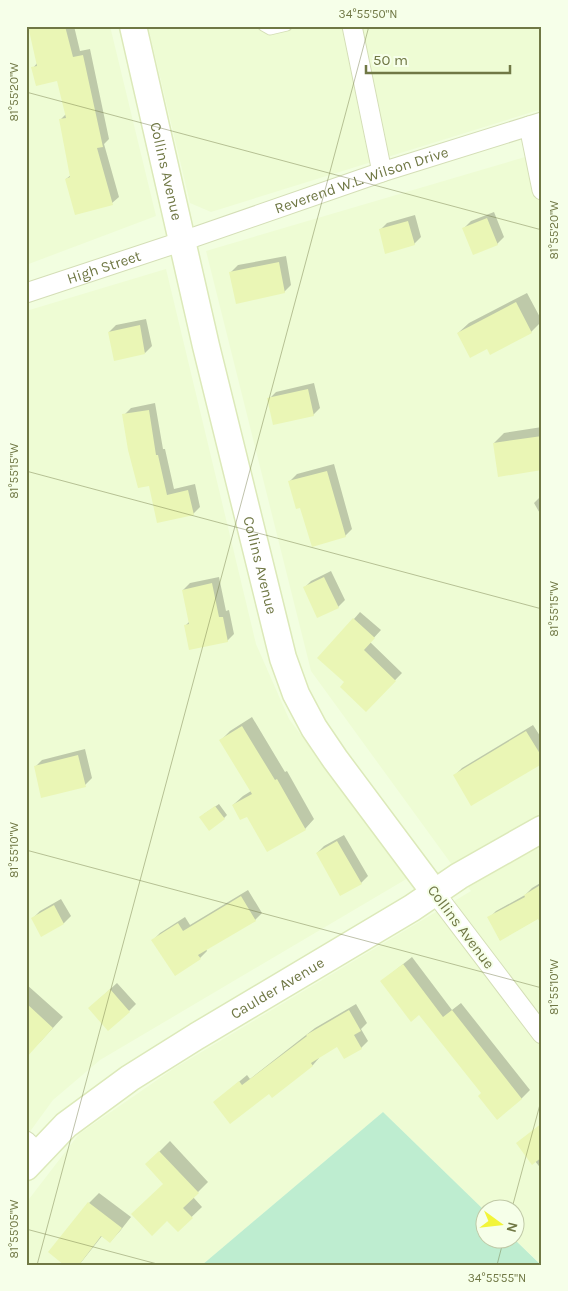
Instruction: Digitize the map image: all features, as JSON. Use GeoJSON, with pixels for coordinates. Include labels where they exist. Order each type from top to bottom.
{"type":"FeatureCollection","features":[{"type":"Feature","properties":{"kind":"street","name":"Collins Avenue"},"geometry":{"type":"LineString","coordinates":[[133,26],[208,356],[282,658],[296,694],[314,728],[335,759],[542,1034]]}},
{"type":"Feature","properties":{"kind":"street"},"geometry":{"type":"LineString","coordinates":[[352,26],[382,172]]}},
{"type":"Feature","properties":{"kind":"street","name":"Reverend W.L. Wilson Drive"},"geometry":{"type":"LineString","coordinates":[[183,241],[382,172],[535,124]]}},
{"type":"Feature","properties":{"kind":"street"},"geometry":{"type":"LineString","coordinates":[[535,124],[542,190]]}},
{"type":"Feature","properties":{"kind":"street","name":"High Street"},"geometry":{"type":"LineString","coordinates":[[26,292],[183,241]]}},
{"type":"Feature","properties":{"kind":"street","name":"Caulder Avenue"},"geometry":{"type":"LineString","coordinates":[[30,1154],[130,1078],[412,908],[460,876],[542,829]]}},
{"type":"Feature","properties":{"kind":"lane"},"geometry":{"type":"LineString","coordinates":[[263,26],[270,30],[286,26]]}},
{"type":"Feature","properties":{"kind":"shaded area"},"geometry":{"type":"Polygon","coordinates":[[[26,26],[110,26],[156,216],[26,265],[26,26]]]}},
{"type":"Feature","properties":{"kind":"shaded area"},"geometry":{"type":"Polygon","coordinates":[[[148,26],[542,26],[542,109],[211,212],[190,203],[148,26]]]}},
{"type":"Feature","properties":{"kind":"shaded area"},"geometry":{"type":"Polygon","coordinates":[[[542,152],[542,1265],[524,1248],[526,1248],[526,1198],[476,1198],[476,1202],[383,1112],[202,1265],[26,1265],[26,1203],[79,1134],[173,1069],[471,891],[311,671],[206,251],[542,152]]]}},
{"type":"Feature","properties":{"kind":"shaded area"},"geometry":{"type":"Polygon","coordinates":[[[166,269],[256,644],[289,719],[408,878],[100,1060],[53,1100],[26,1137],[26,311],[166,269]]]}},
{"type":"Feature","properties":{"kind":"shaded area"},"geometry":{"type":"Polygon","coordinates":[[[383,1112],[476,1202],[476,1248],[523,1248],[541,1265],[202,1265],[383,1112]]]}},
{"type":"Feature","properties":{"kind":"building"},"geometry":{"type":"Polygon","coordinates":[[[28,26],[65,26],[73,57],[83,55],[103,147],[97,148],[113,205],[75,215],[65,179],[70,177],[59,119],[66,118],[57,81],[36,86],[31,67],[37,66],[28,26]]]}},
{"type":"Feature","properties":{"kind":"building"},"geometry":{"type":"Polygon","coordinates":[[[487,218],[498,245],[473,255],[462,228],[487,218]]]}},
{"type":"Feature","properties":{"kind":"building"},"geometry":{"type":"Polygon","coordinates":[[[408,221],[415,245],[385,254],[379,229],[408,221]]]}},
{"type":"Feature","properties":{"kind":"building"},"geometry":{"type":"Polygon","coordinates":[[[279,262],[285,293],[236,304],[229,272],[279,262]]]}},
{"type":"Feature","properties":{"kind":"building"},"geometry":{"type":"Polygon","coordinates":[[[516,302],[532,333],[490,355],[487,349],[470,358],[457,333],[516,302]]]}},
{"type":"Feature","properties":{"kind":"building"},"geometry":{"type":"Polygon","coordinates":[[[140,325],[145,354],[114,361],[108,332],[140,325]]]}},
{"type":"Feature","properties":{"kind":"building"},"geometry":{"type":"Polygon","coordinates":[[[308,389],[314,416],[273,425],[267,398],[308,389]]]}},
{"type":"Feature","properties":{"kind":"building"},"geometry":{"type":"Polygon","coordinates":[[[149,410],[156,455],[158,455],[167,495],[188,490],[194,515],[157,523],[149,486],[138,488],[128,450],[122,414],[149,410]]]}},
{"type":"Feature","properties":{"kind":"building"},"geometry":{"type":"Polygon","coordinates":[[[542,436],[542,470],[498,477],[493,443],[542,436]]]}},
{"type":"Feature","properties":{"kind":"building"},"geometry":{"type":"Polygon","coordinates":[[[327,471],[346,537],[312,547],[300,508],[296,509],[288,481],[327,471]]]}},
{"type":"Feature","properties":{"kind":"building"},"geometry":{"type":"Polygon","coordinates":[[[324,577],[339,608],[317,618],[303,587],[324,577]]]}},
{"type":"Feature","properties":{"kind":"building"},"geometry":{"type":"Polygon","coordinates":[[[212,583],[219,617],[223,617],[228,642],[189,650],[184,625],[189,624],[182,590],[212,583]]]}},
{"type":"Feature","properties":{"kind":"building"},"geometry":{"type":"Polygon","coordinates":[[[353,618],[375,638],[364,650],[396,681],[366,712],[340,687],[344,682],[317,658],[353,618]]]}},
{"type":"Feature","properties":{"kind":"building"},"geometry":{"type":"Polygon","coordinates":[[[242,726],[275,780],[277,779],[306,830],[267,852],[247,817],[240,820],[232,805],[252,794],[219,740],[242,726]]]}},
{"type":"Feature","properties":{"kind":"building"},"geometry":{"type":"Polygon","coordinates":[[[526,731],[542,757],[542,764],[471,806],[453,775],[526,731]]]}},
{"type":"Feature","properties":{"kind":"building"},"geometry":{"type":"Polygon","coordinates":[[[78,755],[86,787],[41,798],[34,766],[78,755]]]}},
{"type":"Feature","properties":{"kind":"building"},"geometry":{"type":"Polygon","coordinates":[[[215,806],[225,819],[209,831],[199,817],[215,806]]]}},
{"type":"Feature","properties":{"kind":"building"},"geometry":{"type":"Polygon","coordinates":[[[337,841],[362,884],[340,896],[316,853],[337,841]]]}},
{"type":"Feature","properties":{"kind":"building"},"geometry":{"type":"Polygon","coordinates":[[[542,884],[542,926],[538,919],[500,941],[487,917],[525,897],[524,895],[542,884]]]}},
{"type":"Feature","properties":{"kind":"building"},"geometry":{"type":"Polygon","coordinates":[[[241,896],[256,921],[198,955],[201,959],[175,976],[151,940],[178,923],[183,931],[241,896]]]}},
{"type":"Feature","properties":{"kind":"building"},"geometry":{"type":"Polygon","coordinates":[[[54,905],[64,924],[41,937],[31,918],[54,905]]]}},
{"type":"Feature","properties":{"kind":"building"},"geometry":{"type":"Polygon","coordinates":[[[403,964],[443,1017],[452,1010],[522,1099],[497,1120],[478,1096],[481,1093],[419,1015],[411,1022],[380,981],[403,964]]]}},
{"type":"Feature","properties":{"kind":"building"},"geometry":{"type":"Polygon","coordinates":[[[110,989],[130,1012],[108,1031],[88,1008],[110,989]]]}},
{"type":"Feature","properties":{"kind":"building"},"geometry":{"type":"Polygon","coordinates":[[[26,1003],[53,1028],[26,1058],[26,1003]]]}},
{"type":"Feature","properties":{"kind":"building"},"geometry":{"type":"Polygon","coordinates":[[[349,1010],[361,1031],[354,1035],[362,1049],[344,1059],[337,1047],[311,1063],[313,1066],[272,1098],[269,1094],[230,1124],[213,1102],[239,1081],[242,1085],[306,1035],[349,1010]]]}},
{"type":"Feature","properties":{"kind":"building"},"geometry":{"type":"Polygon","coordinates":[[[542,1123],[542,1157],[532,1165],[516,1143],[542,1123]]]}},
{"type":"Feature","properties":{"kind":"building"},"geometry":{"type":"Polygon","coordinates":[[[159,1151],[199,1193],[183,1208],[193,1218],[178,1232],[167,1221],[152,1236],[131,1214],[163,1184],[145,1164],[159,1151]]]}},
{"type":"Feature","properties":{"kind":"building"},"geometry":{"type":"Polygon","coordinates":[[[88,1202],[122,1228],[110,1243],[101,1236],[79,1265],[64,1265],[48,1252],[88,1202]]]}}]}
